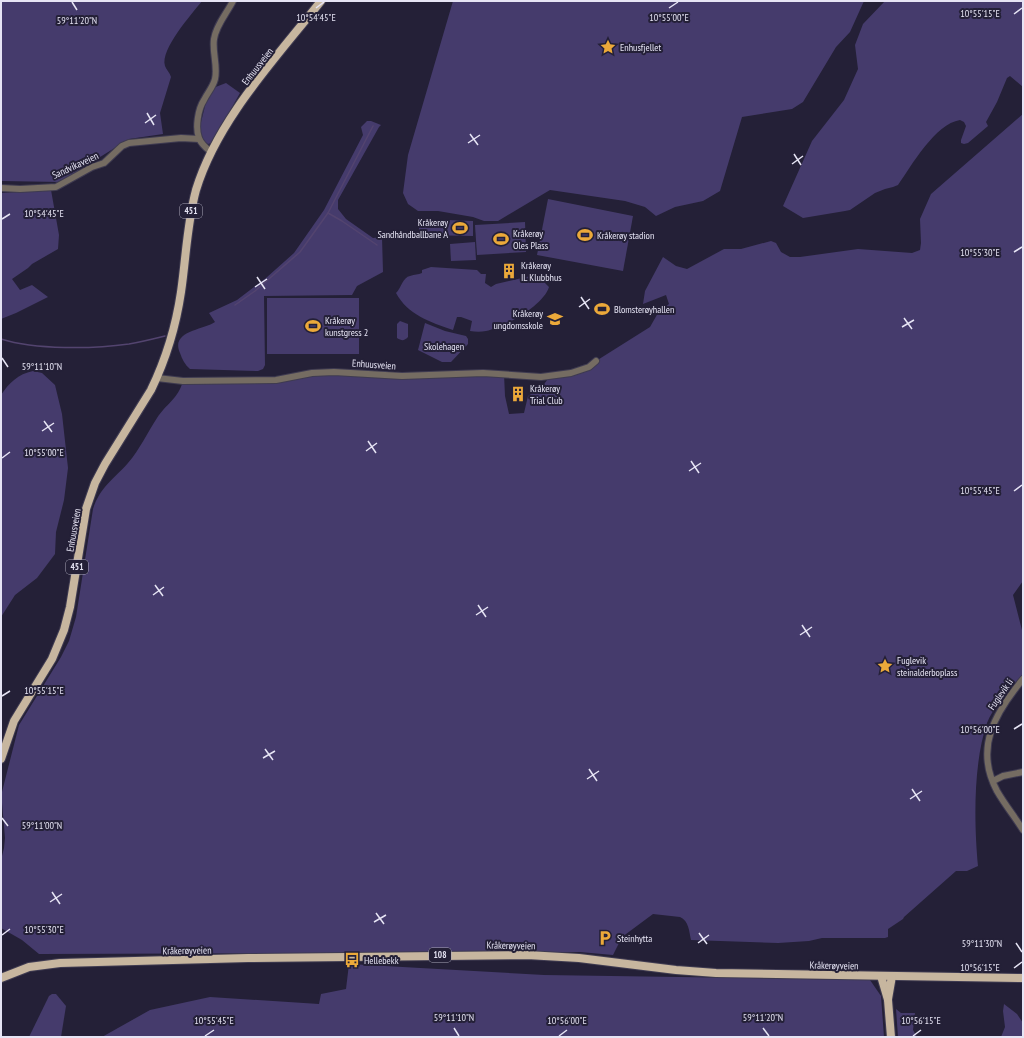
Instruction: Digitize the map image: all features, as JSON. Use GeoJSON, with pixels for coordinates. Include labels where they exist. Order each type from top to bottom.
{"type":"FeatureCollection","features":[{"type":"Feature","properties":{"kind":"main road","name":"Enhuusveien"},"geometry":{"type":"LineString","coordinates":[[1,758],[14,721],[52,659],[64,630],[70,607],[86,509],[95,483],[157,378],[169,346],[176,319],[194,199],[201,176],[211,152],[239,105],[321,1]]}},
{"type":"Feature","properties":{"kind":"main road","name":"Kråkerøyveien"},"geometry":{"type":"LineString","coordinates":[[1,978],[29,967],[60,963],[240,958],[497,954],[557,956],[676,970],[716,973],[1023,978]]}},
{"type":"Feature","properties":{"kind":"main road"},"geometry":{"type":"LineString","coordinates":[[881,976],[888,1000],[891,1037]]}},
{"type":"Feature","properties":{"kind":"main road"},"geometry":{"type":"LineString","coordinates":[[888,1000],[892,976]]}},
{"type":"Feature","properties":{"kind":"street"},"geometry":{"type":"LineString","coordinates":[[211,152],[199,139],[197,129],[201,105],[213,86],[216,77],[213,48],[214,37],[233,1]]}},
{"type":"Feature","properties":{"kind":"street","name":"Sandvikaveien"},"geometry":{"type":"LineString","coordinates":[[1,188],[20,189],[56,187],[92,168],[104,164],[122,146],[129,143],[180,138],[199,139]]}},
{"type":"Feature","properties":{"kind":"street","name":"Enhuusveien"},"geometry":{"type":"LineString","coordinates":[[157,378],[183,381],[276,380],[312,373],[334,372],[402,376],[483,373],[541,377],[572,372],[588,367],[596,362]]}},
{"type":"Feature","properties":{"kind":"street","name":"Fuglevik li"},"geometry":{"type":"LineString","coordinates":[[1023,679],[1009,696],[994,721],[990,731],[987,749],[988,768],[993,781],[1023,830]]}},
{"type":"Feature","properties":{"kind":"street"},"geometry":{"type":"LineString","coordinates":[[993,781],[1003,776],[1023,772]]}},
{"type":"Feature","properties":{"kind":"green space"},"geometry":{"type":"Polygon","coordinates":[[[1,1],[202,1],[178,32],[167,50],[165,66],[171,77],[160,113],[163,134],[129,139],[60,182],[1,181],[1,1]]]}},
{"type":"Feature","properties":{"kind":"green space"},"geometry":{"type":"Polygon","coordinates":[[[453,1],[864,1],[850,32],[836,47],[803,102],[792,109],[742,117],[720,191],[703,201],[675,207],[656,216],[645,207],[625,201],[550,190],[498,221],[484,221],[473,217],[438,211],[418,211],[408,204],[403,193],[408,155],[453,1]]]}},
{"type":"Feature","properties":{"kind":"green space"},"geometry":{"type":"Polygon","coordinates":[[[885,1],[1023,1],[1023,87],[1010,76],[1007,78],[997,102],[986,122],[988,126],[968,143],[964,144],[961,143],[961,140],[966,126],[964,122],[960,120],[951,123],[942,129],[925,146],[898,185],[875,193],[850,210],[803,218],[783,206],[812,141],[844,100],[858,69],[855,45],[863,24],[885,1]]]}},
{"type":"Feature","properties":{"kind":"green space"},"geometry":{"type":"Polygon","coordinates":[[[226,83],[240,93],[212,143],[208,144],[202,140],[200,126],[206,102],[213,88],[226,83]]]}},
{"type":"Feature","properties":{"kind":"green space"},"geometry":{"type":"Polygon","coordinates":[[[1023,114],[1023,581],[1013,595],[1023,634],[1023,674],[993,710],[982,739],[977,775],[975,813],[978,866],[967,871],[956,871],[903,919],[888,929],[888,937],[885,938],[822,938],[809,941],[778,943],[691,940],[688,927],[683,919],[680,917],[653,914],[622,937],[613,955],[580,952],[39,954],[22,940],[1,928],[1,860],[5,838],[2,792],[19,725],[61,657],[69,641],[76,617],[93,509],[96,501],[103,489],[128,463],[140,447],[160,413],[175,397],[183,381],[276,380],[312,373],[384,375],[504,374],[505,396],[509,414],[524,413],[528,396],[542,387],[550,376],[571,373],[596,361],[650,327],[658,313],[669,304],[666,295],[643,304],[645,291],[663,257],[676,266],[687,269],[724,249],[741,249],[771,241],[776,243],[781,252],[790,257],[858,249],[912,253],[920,250],[920,219],[931,194],[1023,114]]]}},
{"type":"Feature","properties":{"kind":"green space"},"geometry":{"type":"Polygon","coordinates":[[[367,121],[381,125],[338,200],[338,209],[346,219],[373,238],[382,237],[383,272],[357,286],[352,295],[264,296],[265,365],[263,369],[258,371],[190,369],[185,364],[181,355],[178,346],[180,340],[189,332],[215,322],[209,313],[237,300],[266,278],[294,253],[324,210],[363,135],[361,127],[367,121]]]}},
{"type":"Feature","properties":{"kind":"green space"},"geometry":{"type":"Polygon","coordinates":[[[51,190],[59,235],[58,249],[32,264],[12,279],[20,290],[32,285],[48,297],[1,319],[1,193],[51,190]]]}},
{"type":"Feature","properties":{"kind":"green space","name":"Kråkerøy stadion"},"geometry":{"type":"Polygon","coordinates":[[[548,199],[633,216],[623,271],[537,255],[548,199]]]}},
{"type":"Feature","properties":{"kind":"green space"},"geometry":{"type":"Polygon","coordinates":[[[419,220],[446,221],[446,228],[447,220],[473,221],[473,236],[419,235],[419,220]]]}},
{"type":"Feature","properties":{"kind":"green space","name":"Kråkerøy Oles Plass"},"geometry":{"type":"Polygon","coordinates":[[[525,222],[526,252],[477,255],[475,225],[525,222]]]}},
{"type":"Feature","properties":{"kind":"green space"},"geometry":{"type":"Polygon","coordinates":[[[475,242],[476,260],[451,261],[450,244],[475,242]]]}},
{"type":"Feature","properties":{"kind":"green space"},"geometry":{"type":"Polygon","coordinates":[[[431,267],[477,270],[481,274],[486,274],[485,283],[491,287],[496,284],[535,275],[549,287],[539,301],[531,308],[522,315],[503,325],[486,331],[470,331],[472,321],[457,317],[453,330],[420,317],[401,301],[396,293],[404,280],[408,277],[421,274],[422,270],[431,267]]]}},
{"type":"Feature","properties":{"kind":"green space","name":"Kråkerøy kunstgress 2"},"geometry":{"type":"Polygon","coordinates":[[[267,298],[359,298],[359,354],[267,354],[267,298]]]}},
{"type":"Feature","properties":{"kind":"green space"},"geometry":{"type":"Polygon","coordinates":[[[400,321],[408,324],[408,337],[403,340],[397,338],[397,324],[400,321]]]}},
{"type":"Feature","properties":{"kind":"green space","name":"Skolehagen"},"geometry":{"type":"Polygon","coordinates":[[[425,323],[445,331],[466,336],[468,339],[468,344],[451,362],[442,362],[418,350],[425,323]]]}},
{"type":"Feature","properties":{"kind":"green space"},"geometry":{"type":"Polygon","coordinates":[[[33,371],[42,373],[55,385],[62,414],[68,468],[64,500],[56,532],[55,554],[37,578],[15,595],[1,617],[1,395],[14,380],[23,374],[33,371]]]}},
{"type":"Feature","properties":{"kind":"green space"},"geometry":{"type":"Polygon","coordinates":[[[349,964],[544,975],[870,980],[881,996],[884,1037],[102,1037],[150,1010],[210,997],[319,1004],[321,994],[346,989],[349,964]]]}},
{"type":"Feature","properties":{"kind":"green space"},"geometry":{"type":"Polygon","coordinates":[[[56,994],[66,1006],[61,1037],[29,1037],[49,996],[56,994]]]}},
{"type":"Feature","properties":{"kind":"green space"},"geometry":{"type":"Polygon","coordinates":[[[1004,1004],[1017,1014],[1023,1023],[1023,1037],[1001,1037],[1005,1027],[1003,1011],[1004,1004]]]}},
{"type":"Feature","properties":{"kind":"green space"},"geometry":{"type":"Polygon","coordinates":[[[896,1009],[901,1013],[915,1013],[913,1030],[917,1037],[898,1037],[896,1009]]]}},
{"type":"Feature","properties":{"kind":"waterway"},"geometry":{"type":"LineString","coordinates":[[235,305],[255,291],[300,252],[328,213],[373,126]]}},
{"type":"Feature","properties":{"kind":"waterway"},"geometry":{"type":"LineString","coordinates":[[328,213],[377,245]]}},
{"type":"Feature","properties":{"kind":"waterway"},"geometry":{"type":"LineString","coordinates":[[1,339],[15,343],[47,347],[82,348],[129,344],[165,336]]}},
{"type":"Feature","properties":{"kind":"place","name":"Enhusfjellet"},"geometry":{"type":"Point","coordinates":[608,47]}},
{"type":"Feature","properties":{"kind":"place","name":"Kråkerøy Sandhåndballbane A"},"geometry":{"type":"Point","coordinates":[460,228]}},
{"type":"Feature","properties":{"kind":"place","name":"Kråkerøy stadion"},"geometry":{"type":"Point","coordinates":[585,235]}},
{"type":"Feature","properties":{"kind":"place","name":"Kråkerøy Oles Plass"},"geometry":{"type":"Point","coordinates":[501,239]}},
{"type":"Feature","properties":{"kind":"place","name":"Kråkerøy IL Klubbhus"},"geometry":{"type":"Point","coordinates":[509,271]}},
{"type":"Feature","properties":{"kind":"place","name":"Blomsterøyhallen"},"geometry":{"type":"Point","coordinates":[602,309]}},
{"type":"Feature","properties":{"kind":"place","name":"Kråkerøy ungdomsskole"},"geometry":{"type":"Point","coordinates":[555,319]}},
{"type":"Feature","properties":{"kind":"place","name":"Kråkerøy kunstgress 2"},"geometry":{"type":"Point","coordinates":[313,326]}},
{"type":"Feature","properties":{"kind":"place","name":"Kråkerøy Trial Club"},"geometry":{"type":"Point","coordinates":[518,394]}},
{"type":"Feature","properties":{"kind":"place","name":"Fuglevik steinalderboplass"},"geometry":{"type":"Point","coordinates":[885,666]}},
{"type":"Feature","properties":{"kind":"place","name":"Steinhytta"},"geometry":{"type":"Point","coordinates":[605,938]}},
{"type":"Feature","properties":{"kind":"place","name":"Hellebekk"},"geometry":{"type":"Point","coordinates":[352,960]}}]}
